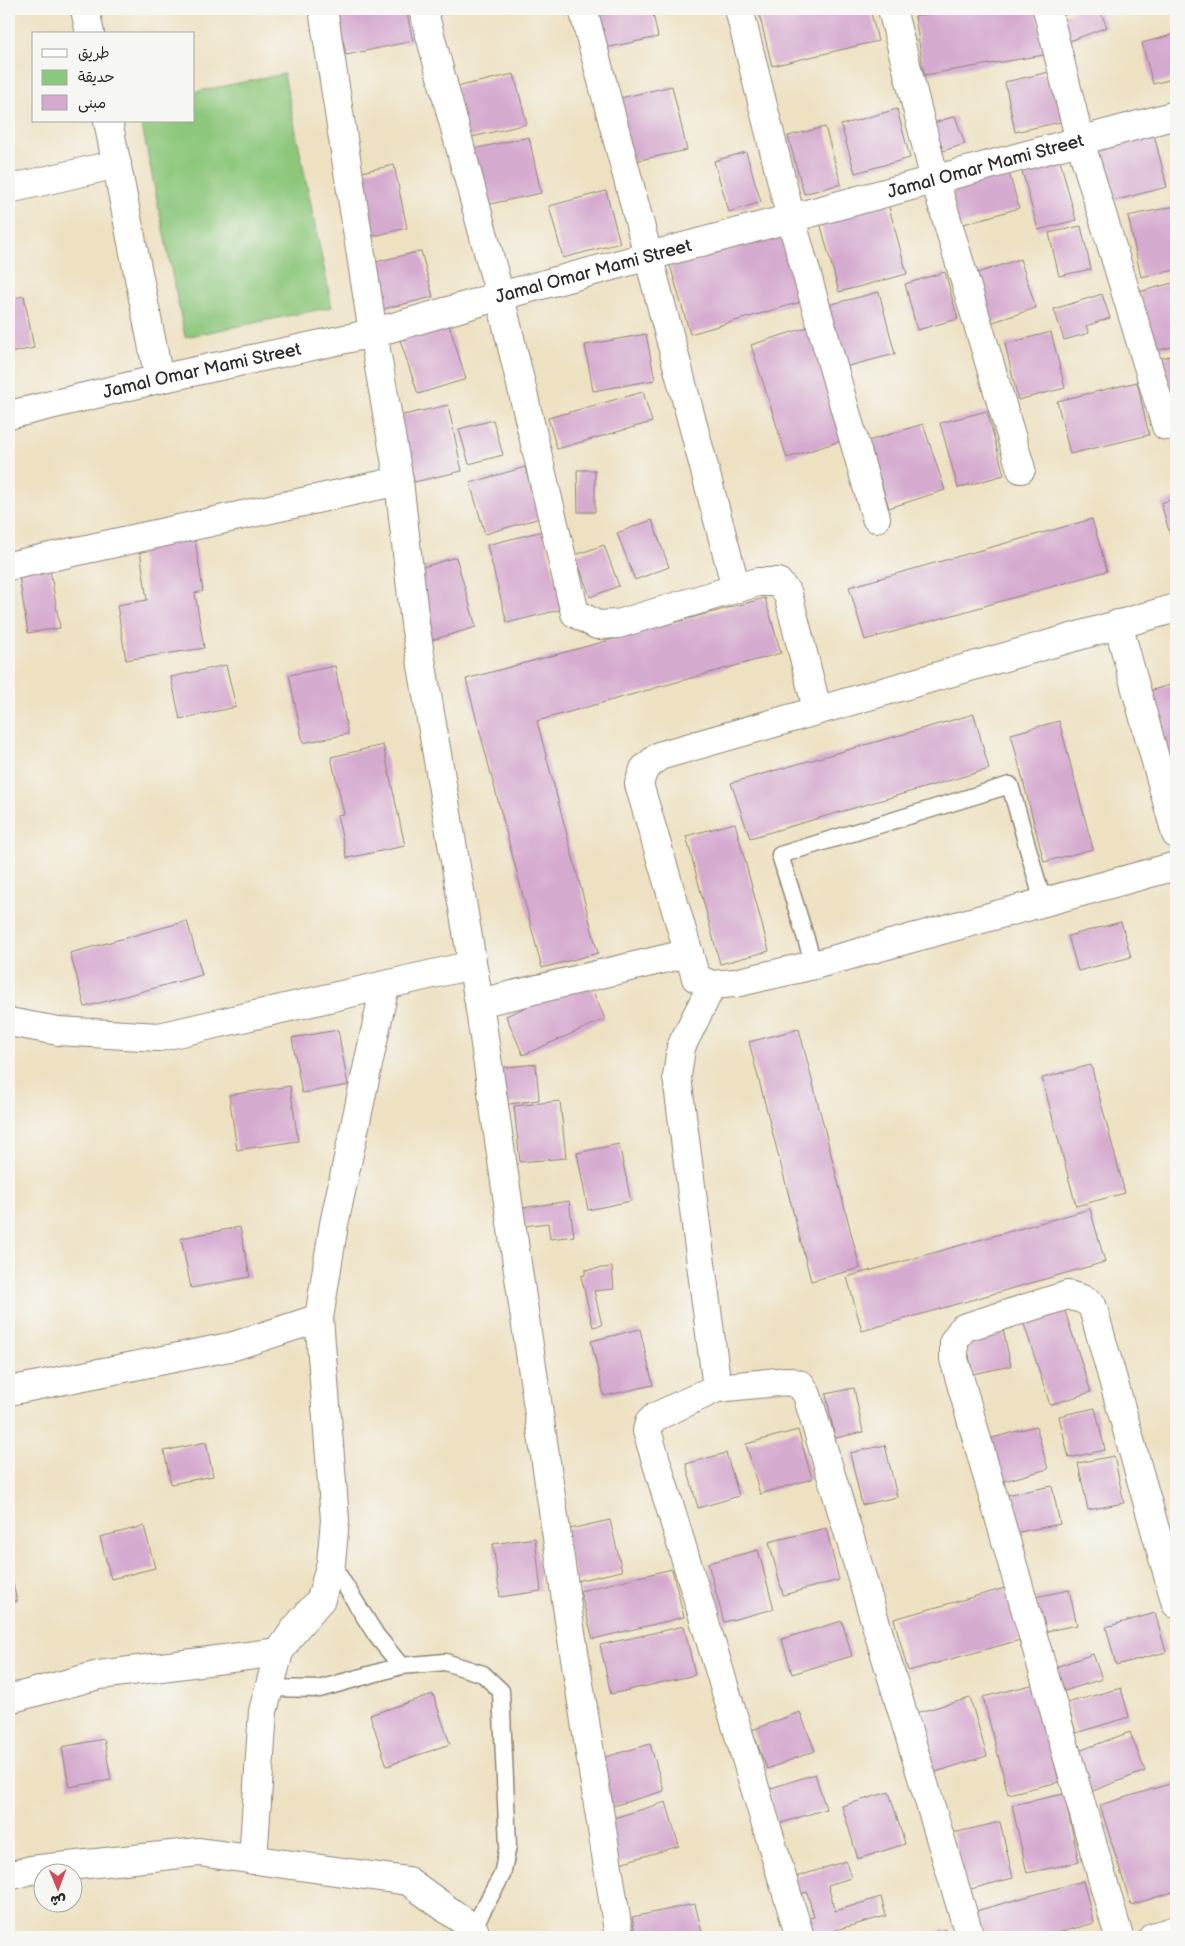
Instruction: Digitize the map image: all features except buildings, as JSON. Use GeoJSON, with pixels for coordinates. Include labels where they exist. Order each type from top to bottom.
{"type":"FeatureCollection","features":[{"type":"Feature","properties":{"kind":"street"},"geometry":{"type":"LineString","coordinates":[[85,9],[90,32]]}},
{"type":"Feature","properties":{"kind":"street"},"geometry":{"type":"LineString","coordinates":[[323,9],[373,333],[399,481],[415,624],[480,1003],[569,1620],[619,1937]]}},
{"type":"Feature","properties":{"kind":"street"},"geometry":{"type":"LineString","coordinates":[[423,9],[500,296],[575,612],[597,625],[618,624],[758,582],[778,582],[788,594],[817,710]]}},
{"type":"Feature","properties":{"kind":"street"},"geometry":{"type":"LineString","coordinates":[[583,9],[736,588]]}},
{"type":"Feature","properties":{"kind":"street"},"geometry":{"type":"LineString","coordinates":[[739,9],[791,219],[876,518]]}},
{"type":"Feature","properties":{"kind":"street"},"geometry":{"type":"LineString","coordinates":[[892,9],[935,180],[1021,469]]}},
{"type":"Feature","properties":{"kind":"street"},"geometry":{"type":"LineString","coordinates":[[1047,9],[1080,141],[1166,426]]}},
{"type":"Feature","properties":{"kind":"street","name":"Jamal Omar Mami Street"},"geometry":{"type":"LineString","coordinates":[[9,415],[159,379],[373,333],[500,296],[648,258],[1176,115]]}},
{"type":"Feature","properties":{"kind":"street"},"geometry":{"type":"LineString","coordinates":[[108,122],[159,379]]}},
{"type":"Feature","properties":{"kind":"street"},"geometry":{"type":"LineString","coordinates":[[9,189],[117,164]]}},
{"type":"Feature","properties":{"kind":"street"},"geometry":{"type":"LineString","coordinates":[[9,566],[399,481]]}},
{"type":"Feature","properties":{"kind":"street"},"geometry":{"type":"LineString","coordinates":[[1176,608],[659,756],[644,769],[639,784],[696,978],[712,985],[735,983],[814,965],[1176,866]]}},
{"type":"Feature","properties":{"kind":"street"},"geometry":{"type":"LineString","coordinates":[[1118,624],[1176,834]]}},
{"type":"Feature","properties":{"kind":"street"},"geometry":{"type":"LineString","coordinates":[[480,1003],[689,953]]}},
{"type":"Feature","properties":{"kind":"street"},"geometry":{"type":"LineString","coordinates":[[9,1022],[58,1031],[160,1037],[472,965]]}},
{"type":"Feature","properties":{"kind":"street"},"geometry":{"type":"LineString","coordinates":[[253,1860],[263,1711],[269,1688],[280,1652],[295,1628],[320,1599],[331,1563],[335,1520],[318,1318],[334,1224],[386,985]]}},
{"type":"Feature","properties":{"kind":"street"},"geometry":{"type":"LineString","coordinates":[[712,985],[681,1047],[677,1077],[718,1388]]}},
{"type":"Feature","properties":{"kind":"street"},"geometry":{"type":"LineString","coordinates":[[1119,1937],[954,1359],[954,1341],[963,1328],[1068,1295],[1082,1298],[1092,1305],[1176,1604]]}},
{"type":"Feature","properties":{"kind":"street"},"geometry":{"type":"LineString","coordinates":[[9,1391],[234,1346],[318,1318]]}},
{"type":"Feature","properties":{"kind":"street"},"geometry":{"type":"LineString","coordinates":[[800,1937],[648,1431],[649,1423],[655,1417],[718,1388],[788,1380],[801,1385],[807,1395],[970,1937]]}},
{"type":"Feature","properties":{"kind":"street"},"geometry":{"type":"LineString","coordinates":[[9,1699],[99,1675],[280,1652]]}},
{"type":"Feature","properties":{"kind":"street"},"geometry":{"type":"LineString","coordinates":[[16,1869],[199,1852],[408,1881],[475,1933]]}},
{"type":"Feature","properties":{"kind":"street"},"geometry":{"type":"LineString","coordinates":[[1153,1937],[1176,1930]]}},
{"type":"Feature","properties":{"kind":"lane"},"geometry":{"type":"LineString","coordinates":[[814,965],[780,855],[1010,785],[1043,902]]}},
{"type":"Feature","properties":{"kind":"lane"},"geometry":{"type":"LineString","coordinates":[[331,1563],[376,1635],[401,1666]]}},
{"type":"Feature","properties":{"kind":"lane"},"geometry":{"type":"LineString","coordinates":[[269,1688],[319,1689],[401,1666],[445,1662],[483,1674],[501,1691],[508,1846],[502,1875],[475,1933]]}},
{"type":"Feature","properties":{"kind":"green space"},"geometry":{"type":"Polygon","coordinates":[[[284,74],[332,307],[185,337],[141,122],[195,122],[195,92],[284,74]]]}}]}
